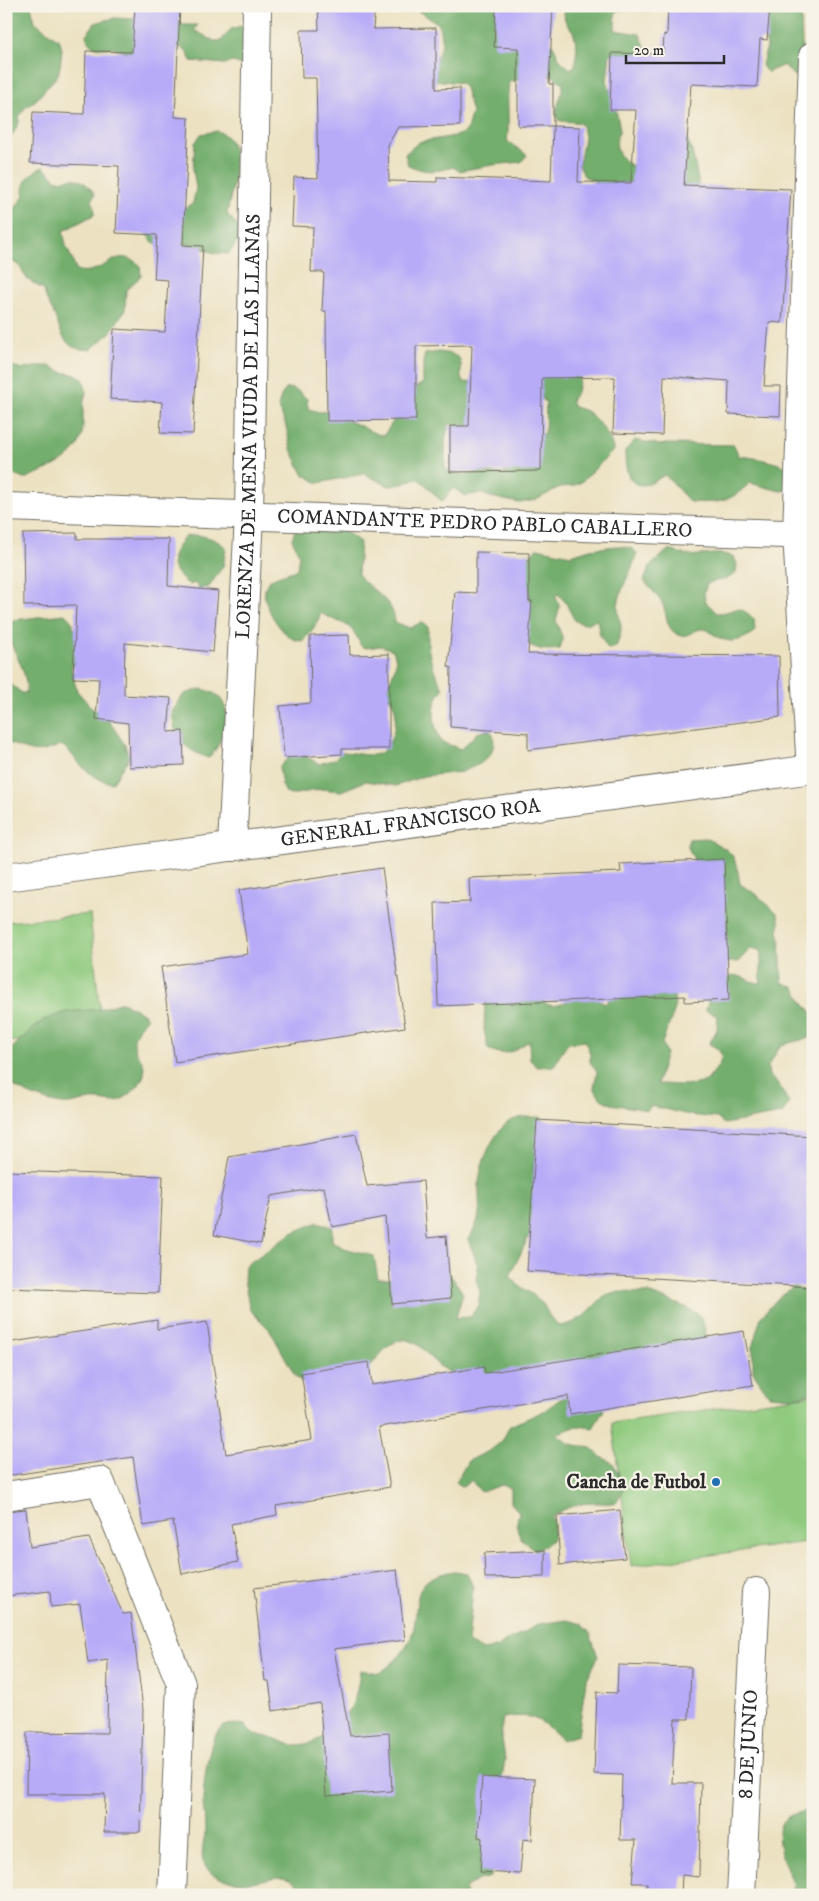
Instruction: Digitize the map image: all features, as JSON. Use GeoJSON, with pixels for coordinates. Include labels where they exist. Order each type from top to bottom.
{"type":"FeatureCollection","features":[{"type":"Feature","properties":{"kind":"street","name":"LORENZA DE MENA VIUDA DE LAS LLANAS"},"geometry":{"type":"LineString","coordinates":[[232,847],[248,516],[257,6]]}},
{"type":"Feature","properties":{"kind":"street"},"geometry":{"type":"LineString","coordinates":[[812,770],[805,534],[813,56]]}},
{"type":"Feature","properties":{"kind":"street","name":"COMANDANTE PEDRO PABLO CABALLERO"},"geometry":{"type":"LineString","coordinates":[[6,508],[805,534]]}},
{"type":"Feature","properties":{"kind":"street","name":"GENERAL FRANCISCO ROA"},"geometry":{"type":"LineString","coordinates":[[6,877],[812,770]]}},
{"type":"Feature","properties":{"kind":"street"},"geometry":{"type":"LineString","coordinates":[[6,1496],[100,1481],[181,1684],[172,1895]]}},
{"type":"Feature","properties":{"kind":"street","name":"8 DE JUNIO"},"geometry":{"type":"LineString","coordinates":[[741,1895],[756,1592]]}},
{"type":"Feature","properties":{"kind":"green space"},"geometry":{"type":"Polygon","coordinates":[[[6,6],[31,6],[35,22],[60,41],[62,50],[58,75],[36,100],[24,109],[19,117],[19,123],[6,146],[6,6]]]}},
{"type":"Feature","properties":{"kind":"green space"},"geometry":{"type":"Polygon","coordinates":[[[415,6],[496,6],[526,41],[553,45],[560,60],[570,69],[575,66],[577,47],[573,31],[565,20],[564,6],[655,6],[651,11],[619,10],[615,14],[615,30],[640,34],[646,49],[635,59],[618,53],[610,54],[607,81],[615,104],[620,130],[617,140],[618,151],[624,160],[633,166],[683,135],[692,151],[699,186],[692,192],[638,182],[598,183],[584,176],[579,165],[584,138],[582,125],[558,120],[557,106],[562,93],[563,83],[551,75],[509,82],[507,141],[527,155],[521,162],[459,171],[453,167],[435,171],[408,165],[405,154],[419,142],[455,136],[466,132],[472,112],[465,88],[461,83],[434,80],[436,60],[442,44],[439,24],[415,9],[415,6]]]}},
{"type":"Feature","properties":{"kind":"green space"},"geometry":{"type":"Polygon","coordinates":[[[756,6],[797,6],[801,18],[803,75],[794,76],[784,65],[768,72],[765,70],[762,65],[767,46],[756,6]]]}},
{"type":"Feature","properties":{"kind":"green space"},"geometry":{"type":"Polygon","coordinates":[[[173,16],[183,25],[198,25],[194,30],[214,41],[221,41],[231,29],[244,25],[251,68],[233,62],[224,64],[191,61],[187,52],[176,44],[135,52],[127,52],[113,47],[100,48],[90,43],[86,35],[95,23],[114,18],[131,19],[173,16]]]}},
{"type":"Feature","properties":{"kind":"green space"},"geometry":{"type":"Polygon","coordinates":[[[217,131],[226,137],[232,145],[235,156],[234,180],[227,214],[239,229],[240,234],[237,243],[228,254],[215,253],[187,244],[158,244],[153,242],[145,232],[193,203],[196,188],[193,169],[195,143],[201,134],[217,131]]]}},
{"type":"Feature","properties":{"kind":"green space"},"geometry":{"type":"Polygon","coordinates":[[[43,167],[61,181],[67,179],[80,180],[95,194],[92,199],[95,212],[92,216],[63,231],[66,245],[77,271],[97,269],[120,258],[132,260],[140,265],[141,276],[126,290],[125,310],[109,334],[91,349],[76,348],[67,342],[44,290],[27,279],[19,265],[12,261],[6,263],[6,210],[13,211],[24,196],[25,182],[34,172],[43,167]]]}},
{"type":"Feature","properties":{"kind":"green space"},"geometry":{"type":"Polygon","coordinates":[[[439,352],[452,354],[459,358],[461,379],[464,382],[480,383],[486,391],[466,433],[452,424],[449,425],[445,441],[445,468],[450,472],[466,475],[480,472],[501,474],[517,468],[545,431],[546,403],[540,396],[535,374],[581,371],[577,392],[571,400],[574,407],[586,411],[599,423],[611,441],[613,451],[583,481],[573,486],[560,487],[536,500],[519,503],[480,493],[466,496],[453,488],[442,502],[424,483],[416,478],[403,484],[389,486],[364,474],[318,483],[303,474],[291,449],[286,426],[278,406],[282,394],[287,388],[301,393],[308,400],[309,409],[319,412],[343,412],[350,422],[379,435],[384,435],[394,420],[405,394],[423,383],[425,354],[439,352]]]}},
{"type":"Feature","properties":{"kind":"green space"},"geometry":{"type":"Polygon","coordinates":[[[6,365],[25,369],[49,366],[62,372],[77,375],[83,379],[85,385],[86,394],[84,399],[82,435],[78,445],[72,453],[55,466],[24,479],[6,469],[6,365]]]}},
{"type":"Feature","properties":{"kind":"green space"},"geometry":{"type":"Polygon","coordinates":[[[635,440],[661,445],[734,445],[739,456],[765,460],[791,469],[791,490],[780,491],[750,483],[729,499],[716,502],[690,502],[665,475],[643,485],[632,481],[627,471],[625,451],[635,440]]]}},
{"type":"Feature","properties":{"kind":"green space"},"geometry":{"type":"Polygon","coordinates":[[[300,515],[343,530],[360,542],[358,574],[386,601],[394,614],[395,622],[410,628],[422,622],[428,627],[428,645],[431,659],[443,689],[436,701],[434,715],[438,735],[441,742],[461,749],[477,733],[489,730],[493,734],[494,744],[491,754],[480,764],[461,772],[424,776],[396,786],[366,781],[341,791],[321,789],[291,795],[286,793],[282,785],[279,767],[291,755],[307,757],[319,764],[335,759],[342,752],[378,754],[383,751],[391,740],[396,718],[388,691],[396,662],[393,650],[381,646],[366,648],[361,646],[349,627],[321,613],[318,621],[302,641],[293,639],[280,627],[270,612],[266,603],[265,587],[275,577],[297,569],[299,554],[292,539],[300,515]]]}},
{"type":"Feature","properties":{"kind":"green space"},"geometry":{"type":"Polygon","coordinates":[[[194,535],[212,538],[226,548],[223,566],[209,587],[199,589],[195,583],[190,585],[177,574],[173,562],[173,556],[180,543],[186,536],[194,535]]]}},
{"type":"Feature","properties":{"kind":"green space"},"geometry":{"type":"Polygon","coordinates":[[[617,546],[631,548],[637,553],[619,598],[618,608],[621,630],[616,647],[608,649],[600,635],[597,620],[585,624],[575,621],[566,603],[558,594],[555,596],[560,606],[556,620],[563,640],[559,649],[540,649],[531,646],[523,640],[530,601],[527,559],[537,548],[571,555],[590,549],[617,546]]]}},
{"type":"Feature","properties":{"kind":"green space"},"geometry":{"type":"Polygon","coordinates":[[[668,550],[687,555],[722,554],[734,557],[737,564],[736,573],[728,578],[707,584],[704,593],[705,601],[717,613],[736,609],[743,610],[754,619],[755,631],[745,638],[734,641],[724,640],[705,629],[700,629],[683,636],[675,633],[668,624],[663,605],[644,581],[650,566],[668,550]]]}},
{"type":"Feature","properties":{"kind":"green space"},"geometry":{"type":"Polygon","coordinates":[[[65,614],[73,623],[73,628],[88,639],[77,654],[71,669],[77,691],[90,706],[109,721],[125,745],[129,758],[112,783],[101,780],[90,773],[61,745],[39,752],[6,742],[6,681],[22,693],[26,693],[26,686],[20,662],[6,633],[13,620],[65,614]]]}},
{"type":"Feature","properties":{"kind":"green space"},"geometry":{"type":"Polygon","coordinates":[[[201,689],[213,693],[221,699],[225,708],[225,729],[216,749],[209,758],[199,755],[182,742],[176,733],[172,712],[184,694],[201,689]]]}},
{"type":"Feature","properties":{"kind":"green space"},"geometry":{"type":"Polygon","coordinates":[[[705,838],[731,854],[736,865],[740,884],[757,895],[777,913],[780,923],[778,931],[782,982],[795,988],[804,1004],[813,1013],[813,1037],[781,1045],[768,1066],[769,1076],[779,1085],[789,1103],[782,1114],[724,1124],[717,1118],[689,1115],[652,1106],[647,1110],[611,1104],[601,1099],[594,1088],[597,1072],[590,1062],[590,1053],[585,1041],[569,1043],[554,1066],[537,1067],[530,1060],[529,1041],[514,1050],[504,1053],[488,1049],[484,1030],[485,1004],[522,984],[544,1003],[550,1005],[563,1003],[582,991],[591,993],[605,1004],[617,991],[674,996],[675,1009],[662,1043],[666,1053],[657,1084],[693,1084],[704,1082],[708,1079],[721,1061],[719,1050],[709,1044],[717,1030],[718,1017],[706,1010],[710,995],[732,975],[761,983],[761,950],[750,949],[738,962],[726,962],[705,883],[687,845],[689,839],[705,838]]]}},
{"type":"Feature","properties":{"kind":"green space"},"geometry":{"type":"Polygon","coordinates":[[[90,914],[102,1032],[6,1042],[6,922],[90,914]]]}},
{"type":"Feature","properties":{"kind":"green space"},"geometry":{"type":"Polygon","coordinates":[[[123,1002],[147,1017],[138,1029],[134,1040],[135,1049],[144,1067],[143,1077],[138,1086],[128,1096],[116,1102],[86,1100],[63,1104],[33,1096],[6,1080],[6,1057],[9,1051],[44,1020],[66,1012],[99,1009],[123,1002]]]}},
{"type":"Feature","properties":{"kind":"green space"},"geometry":{"type":"Polygon","coordinates":[[[524,1117],[541,1117],[545,1130],[535,1156],[533,1170],[538,1198],[534,1225],[510,1276],[519,1286],[543,1304],[550,1317],[560,1326],[572,1323],[584,1316],[604,1296],[620,1292],[648,1293],[688,1308],[700,1316],[705,1328],[707,1342],[498,1376],[458,1374],[445,1370],[414,1342],[402,1340],[395,1342],[384,1350],[360,1375],[307,1385],[296,1377],[270,1330],[250,1310],[244,1280],[245,1266],[292,1233],[318,1222],[332,1227],[332,1241],[344,1248],[374,1256],[378,1279],[393,1279],[447,1270],[463,1293],[456,1318],[470,1317],[478,1306],[480,1292],[476,1280],[478,1266],[468,1239],[478,1218],[479,1183],[482,1167],[488,1149],[498,1133],[510,1121],[524,1117]]]}},
{"type":"Feature","properties":{"kind":"green space"},"geometry":{"type":"Polygon","coordinates":[[[793,1287],[813,1293],[813,1393],[794,1397],[769,1395],[753,1372],[753,1344],[761,1317],[780,1296],[793,1287]]]}},
{"type":"Feature","properties":{"kind":"green space"},"geometry":{"type":"Polygon","coordinates":[[[580,1394],[593,1397],[604,1410],[593,1428],[577,1426],[557,1434],[570,1444],[591,1448],[601,1457],[613,1463],[623,1490],[617,1502],[579,1504],[556,1514],[552,1517],[554,1525],[553,1539],[535,1550],[521,1538],[517,1530],[519,1512],[511,1503],[511,1488],[502,1485],[481,1492],[471,1480],[463,1487],[456,1482],[468,1461],[491,1450],[502,1441],[510,1426],[544,1411],[560,1399],[580,1394]]]}},
{"type":"Feature","properties":{"kind":"green space","name":"Cancha de Futbol"},"geometry":{"type":"Polygon","coordinates":[[[813,1395],[813,1541],[631,1566],[612,1423],[813,1395]]]}},
{"type":"Feature","properties":{"kind":"green space"},"geometry":{"type":"Polygon","coordinates":[[[454,1571],[467,1573],[473,1587],[468,1643],[482,1650],[497,1648],[507,1640],[539,1624],[567,1620],[581,1624],[590,1633],[598,1657],[586,1681],[578,1735],[562,1740],[536,1719],[522,1716],[503,1718],[501,1731],[505,1759],[501,1785],[497,1852],[490,1877],[478,1880],[466,1887],[465,1895],[301,1895],[301,1890],[298,1886],[287,1878],[281,1877],[240,1882],[222,1879],[212,1874],[205,1865],[202,1855],[205,1830],[203,1796],[209,1753],[216,1734],[220,1729],[229,1725],[245,1725],[254,1735],[270,1737],[296,1745],[315,1741],[333,1730],[352,1706],[360,1670],[379,1673],[395,1660],[408,1643],[413,1631],[418,1597],[423,1585],[440,1574],[454,1571]]]}},
{"type":"Feature","properties":{"kind":"green space"},"geometry":{"type":"Polygon","coordinates":[[[813,1810],[813,1895],[789,1895],[794,1886],[781,1854],[778,1836],[779,1828],[789,1816],[813,1810]]]}},
{"type":"Feature","properties":{"kind":"building"},"geometry":{"type":"Polygon","coordinates":[[[135,6],[180,6],[175,117],[189,118],[183,245],[203,246],[193,434],[160,433],[162,402],[110,399],[114,329],[165,332],[168,280],[154,279],[157,235],[116,233],[119,166],[30,163],[33,112],[84,114],[86,51],[132,52],[135,6]]]}},
{"type":"Feature","properties":{"kind":"building"},"geometry":{"type":"Polygon","coordinates":[[[318,6],[375,6],[373,29],[436,28],[436,89],[460,88],[460,126],[398,127],[388,145],[389,181],[437,182],[437,177],[551,181],[553,126],[580,127],[578,182],[631,183],[636,110],[610,110],[612,53],[663,54],[664,34],[667,35],[668,6],[770,6],[767,40],[760,39],[757,87],[691,84],[684,185],[791,189],[782,323],[769,322],[764,386],[781,386],[780,416],[728,414],[729,381],[664,376],[662,435],[613,433],[615,377],[542,378],[541,471],[450,472],[450,426],[469,426],[472,345],[416,346],[416,420],[327,421],[326,311],[322,311],[324,272],[311,272],[313,227],[292,226],[294,177],[318,178],[316,78],[302,78],[301,30],[319,30],[318,6]]]}},
{"type":"Feature","properties":{"kind":"building"},"geometry":{"type":"Polygon","coordinates":[[[496,6],[553,6],[549,84],[553,84],[553,126],[518,126],[518,48],[494,47],[496,6]]]}},
{"type":"Feature","properties":{"kind":"building"},"geometry":{"type":"Polygon","coordinates":[[[77,533],[77,539],[169,539],[168,586],[218,591],[213,652],[125,643],[124,695],[171,698],[168,732],[183,731],[184,765],[129,767],[128,723],[96,719],[99,679],[73,678],[76,605],[24,606],[23,534],[77,533]]]}},
{"type":"Feature","properties":{"kind":"building"},"geometry":{"type":"Polygon","coordinates":[[[476,552],[529,553],[529,601],[532,601],[528,654],[779,656],[780,717],[528,750],[528,733],[450,727],[451,667],[448,667],[455,592],[476,593],[476,552]]]}},
{"type":"Feature","properties":{"kind":"building"},"geometry":{"type":"Polygon","coordinates":[[[349,635],[350,655],[389,654],[389,749],[342,749],[342,754],[284,758],[280,706],[311,703],[310,636],[349,635]]]}},
{"type":"Feature","properties":{"kind":"building"},"geometry":{"type":"Polygon","coordinates":[[[724,859],[729,1000],[685,1002],[685,996],[438,1006],[435,903],[470,902],[469,878],[621,872],[620,864],[724,859]]]}},
{"type":"Feature","properties":{"kind":"building"},"geometry":{"type":"Polygon","coordinates":[[[382,868],[405,1027],[175,1062],[161,967],[248,954],[239,890],[382,868]]]}},
{"type":"Feature","properties":{"kind":"building"},"geometry":{"type":"Polygon","coordinates":[[[537,1120],[813,1136],[813,1287],[527,1271],[537,1120]]]}},
{"type":"Feature","properties":{"kind":"building"},"geometry":{"type":"Polygon","coordinates":[[[356,1134],[367,1186],[423,1181],[427,1238],[446,1236],[451,1298],[392,1304],[385,1217],[332,1227],[324,1187],[271,1196],[261,1244],[214,1235],[229,1157],[356,1134]]]}},
{"type":"Feature","properties":{"kind":"building"},"geometry":{"type":"Polygon","coordinates":[[[6,1171],[163,1176],[158,1293],[6,1288],[6,1171]]]}},
{"type":"Feature","properties":{"kind":"building"},"geometry":{"type":"Polygon","coordinates":[[[157,1320],[157,1329],[207,1322],[226,1454],[312,1440],[301,1373],[369,1362],[372,1385],[484,1367],[485,1373],[744,1331],[753,1385],[570,1414],[568,1396],[379,1427],[390,1487],[276,1506],[277,1515],[231,1524],[238,1562],[182,1574],[173,1521],[143,1526],[133,1457],[6,1476],[6,1343],[157,1320]]]}},
{"type":"Feature","properties":{"kind":"building"},"geometry":{"type":"Polygon","coordinates":[[[26,1509],[30,1547],[89,1538],[123,1614],[131,1613],[143,1709],[140,1832],[104,1832],[105,1794],[26,1794],[27,1732],[107,1733],[108,1660],[88,1663],[80,1604],[51,1607],[50,1591],[6,1596],[6,1511],[26,1509]]]}},
{"type":"Feature","properties":{"kind":"building"},"geometry":{"type":"Polygon","coordinates":[[[620,1510],[625,1558],[560,1565],[557,1516],[620,1510]]]}},
{"type":"Feature","properties":{"kind":"building"},"geometry":{"type":"Polygon","coordinates":[[[545,1550],[545,1577],[485,1578],[484,1553],[545,1550]]]}},
{"type":"Feature","properties":{"kind":"building"},"geometry":{"type":"Polygon","coordinates":[[[397,1570],[405,1640],[334,1649],[350,1736],[389,1733],[392,1791],[326,1796],[320,1703],[273,1711],[269,1681],[265,1681],[254,1588],[397,1570]]]}},
{"type":"Feature","properties":{"kind":"building"},"geometry":{"type":"Polygon","coordinates":[[[618,1665],[691,1667],[689,1719],[675,1719],[672,1783],[701,1783],[699,1877],[682,1875],[681,1895],[648,1895],[647,1883],[632,1883],[636,1840],[620,1840],[622,1775],[594,1774],[597,1692],[617,1693],[618,1665]]]}},
{"type":"Feature","properties":{"kind":"building"},"geometry":{"type":"Polygon","coordinates":[[[482,1777],[535,1779],[532,1840],[523,1839],[520,1874],[480,1872],[482,1838],[478,1837],[482,1777]]]}},
{"type":"Feature","properties":{"kind":"place","name":"Cancha de Futbol"},"geometry":{"type":"Point","coordinates":[716,1482]}}]}
